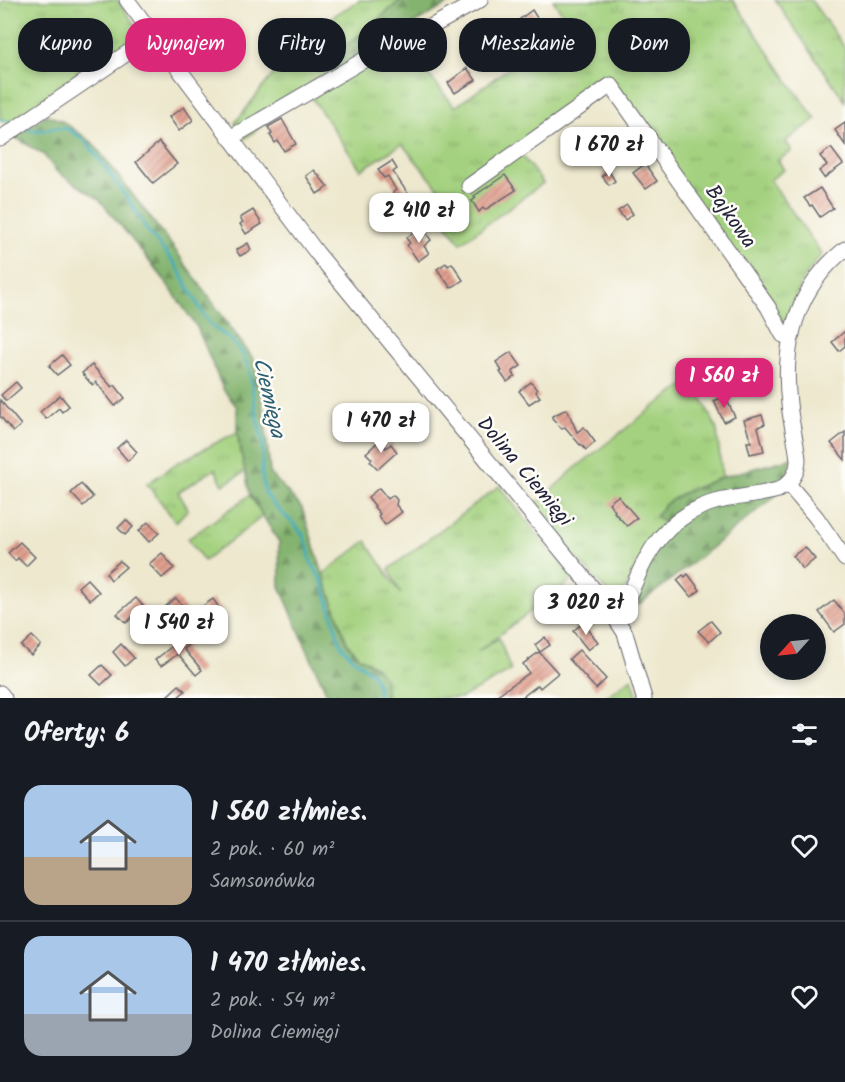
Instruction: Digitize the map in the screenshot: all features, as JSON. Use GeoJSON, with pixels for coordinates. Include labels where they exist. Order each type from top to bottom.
{"type":"FeatureCollection","features":[{"type":"Feature","properties":{"kind":"street","name":"Dolina Ciemięgi"},"geometry":{"type":"LineString","coordinates":[[127,0],[141,18]]}},
{"type":"Feature","properties":{"kind":"street"},"geometry":{"type":"LineString","coordinates":[[231,138],[363,62],[480,0]]}},
{"type":"Feature","properties":{"kind":"street"},"geometry":{"type":"LineString","coordinates":[[1,139],[125,54]]}},
{"type":"Feature","properties":{"kind":"street","name":"Dolina Ciemięgi"},"geometry":{"type":"LineString","coordinates":[[182,72],[317,253],[613,614],[627,638],[644,698]]}},
{"type":"Feature","properties":{"kind":"street","name":"Bajkowa"},"geometry":{"type":"LineString","coordinates":[[469,186],[611,85],[771,312],[783,335],[791,338]]}},
{"type":"Feature","properties":{"kind":"street"},"geometry":{"type":"LineString","coordinates":[[613,614],[625,603],[641,568],[656,543],[689,512],[714,502],[781,489],[795,476],[798,464],[788,388],[791,338],[796,316],[808,291],[821,273],[845,249]]}},
{"type":"Feature","properties":{"kind":"street"},"geometry":{"type":"LineString","coordinates":[[788,484],[816,517],[845,559]]}},
{"type":"Feature","properties":{"kind":"street"},"geometry":{"type":"LineString","coordinates":[[0,693],[4,698]]}},
{"type":"Feature","properties":{"kind":"green space"},"geometry":{"type":"Polygon","coordinates":[[[5,0],[117,0],[130,18],[125,18],[125,48],[113,56],[113,18],[18,18],[18,72],[89,72],[12,122],[0,120],[0,4],[5,0]]]}},
{"type":"Feature","properties":{"kind":"green space"},"geometry":{"type":"Polygon","coordinates":[[[360,0],[401,0],[380,18],[358,18],[358,36],[346,46],[346,18],[330,18],[360,0]]]}},
{"type":"Feature","properties":{"kind":"green space"},"geometry":{"type":"Polygon","coordinates":[[[401,0],[455,0],[424,18],[379,18],[401,0]]]}},
{"type":"Feature","properties":{"kind":"green space"},"geometry":{"type":"Polygon","coordinates":[[[553,0],[733,0],[816,119],[786,141],[792,151],[778,160],[784,170],[770,180],[822,254],[801,282],[784,325],[611,81],[517,149],[543,183],[461,243],[435,211],[448,200],[402,144],[361,170],[308,92],[244,139],[235,123],[275,72],[346,72],[346,63],[358,56],[358,72],[426,72],[455,107],[503,72],[596,72],[596,18],[566,18],[553,0]]]}},
{"type":"Feature","properties":{"kind":"green space"},"geometry":{"type":"Polygon","coordinates":[[[775,0],[811,0],[845,48],[845,101],[775,0]]]}},
{"type":"Feature","properties":{"kind":"green space"},"geometry":{"type":"Polygon","coordinates":[[[358,36],[358,57],[346,64],[346,46],[358,36]]]}},
{"type":"Feature","properties":{"kind":"green space"},"geometry":{"type":"Polygon","coordinates":[[[47,115],[62,121],[92,142],[173,247],[254,360],[265,420],[270,473],[302,508],[347,643],[359,657],[375,666],[386,679],[386,698],[329,698],[280,586],[279,542],[250,495],[237,432],[237,407],[223,389],[197,327],[163,278],[99,199],[57,172],[44,155],[16,138],[47,115]]]}},
{"type":"Feature","properties":{"kind":"green space"},"geometry":{"type":"Polygon","coordinates":[[[693,379],[717,430],[722,477],[681,494],[664,523],[657,529],[647,545],[621,597],[614,599],[533,507],[574,469],[693,379]]]}},
{"type":"Feature","properties":{"kind":"green space"},"geometry":{"type":"Polygon","coordinates":[[[237,432],[245,472],[223,485],[215,469],[178,492],[188,509],[176,522],[147,484],[177,463],[237,432]]]}},
{"type":"Feature","properties":{"kind":"green space"},"geometry":{"type":"Polygon","coordinates":[[[792,458],[788,472],[775,496],[638,605],[632,601],[664,523],[656,516],[664,505],[681,494],[722,477],[792,458]]]}},
{"type":"Feature","properties":{"kind":"green space"},"geometry":{"type":"Polygon","coordinates":[[[499,486],[573,579],[477,652],[499,638],[511,671],[461,698],[386,698],[375,666],[359,657],[347,643],[323,574],[366,541],[401,594],[389,569],[499,486]]]}},
{"type":"Feature","properties":{"kind":"green space"},"geometry":{"type":"Polygon","coordinates":[[[250,495],[263,516],[204,561],[188,539],[250,495]]]}},
{"type":"Feature","properties":{"kind":"green space"},"geometry":{"type":"Polygon","coordinates":[[[632,678],[638,698],[604,698],[632,678]]]}},
{"type":"Feature","properties":{"kind":"building"},"geometry":{"type":"Polygon","coordinates":[[[532,10],[537,18],[521,18],[532,10]]]}},
{"type":"Feature","properties":{"kind":"building"},"geometry":{"type":"Polygon","coordinates":[[[462,72],[470,72],[476,80],[455,93],[448,83],[462,72]]]}},
{"type":"Feature","properties":{"kind":"building"},"geometry":{"type":"Polygon","coordinates":[[[184,107],[193,120],[179,131],[169,117],[184,107]]]}},
{"type":"Feature","properties":{"kind":"building"},"geometry":{"type":"Polygon","coordinates":[[[282,119],[296,144],[284,151],[278,141],[275,143],[268,127],[282,119]]]}},
{"type":"Feature","properties":{"kind":"building"},"geometry":{"type":"Polygon","coordinates":[[[845,123],[845,145],[835,130],[845,123]]]}},
{"type":"Feature","properties":{"kind":"building"},"geometry":{"type":"Polygon","coordinates":[[[159,142],[177,164],[153,183],[136,162],[159,142]]]}},
{"type":"Feature","properties":{"kind":"building"},"geometry":{"type":"Polygon","coordinates":[[[640,143],[649,155],[640,162],[631,151],[640,143]]]}},
{"type":"Feature","properties":{"kind":"building"},"geometry":{"type":"Polygon","coordinates":[[[831,148],[843,164],[824,178],[819,171],[827,165],[820,156],[831,148]]]}},
{"type":"Feature","properties":{"kind":"building"},"geometry":{"type":"Polygon","coordinates":[[[392,161],[397,169],[393,172],[413,201],[404,210],[394,201],[393,192],[396,190],[388,176],[384,178],[378,170],[392,161]]]}},
{"type":"Feature","properties":{"kind":"building"},"geometry":{"type":"Polygon","coordinates":[[[645,164],[657,181],[646,189],[633,173],[645,164]]]}},
{"type":"Feature","properties":{"kind":"building"},"geometry":{"type":"Polygon","coordinates":[[[314,170],[328,187],[317,194],[306,176],[314,170]]]}},
{"type":"Feature","properties":{"kind":"building"},"geometry":{"type":"Polygon","coordinates":[[[609,171],[615,181],[609,185],[602,176],[609,171]]]}},
{"type":"Feature","properties":{"kind":"building"},"geometry":{"type":"Polygon","coordinates":[[[505,175],[516,190],[479,212],[472,201],[476,198],[474,196],[505,175]]]}},
{"type":"Feature","properties":{"kind":"building"},"geometry":{"type":"Polygon","coordinates":[[[820,188],[833,208],[820,217],[804,198],[820,188]]]}},
{"type":"Feature","properties":{"kind":"building"},"geometry":{"type":"Polygon","coordinates":[[[627,205],[633,214],[625,220],[618,211],[627,205]]]}},
{"type":"Feature","properties":{"kind":"building"},"geometry":{"type":"Polygon","coordinates":[[[253,210],[262,224],[246,234],[240,224],[243,222],[240,218],[253,210]]]}},
{"type":"Feature","properties":{"kind":"building"},"geometry":{"type":"Polygon","coordinates":[[[422,227],[431,240],[424,246],[429,253],[418,261],[407,245],[410,243],[406,238],[422,227]]]}},
{"type":"Feature","properties":{"kind":"building"},"geometry":{"type":"Polygon","coordinates":[[[248,243],[251,250],[240,256],[236,250],[248,243]]]}},
{"type":"Feature","properties":{"kind":"building"},"geometry":{"type":"Polygon","coordinates":[[[446,263],[448,266],[452,263],[463,280],[451,288],[437,269],[446,263]]]}},
{"type":"Feature","properties":{"kind":"building"},"geometry":{"type":"Polygon","coordinates":[[[845,331],[845,346],[839,351],[832,342],[845,331]]]}},
{"type":"Feature","properties":{"kind":"building"},"geometry":{"type":"Polygon","coordinates":[[[511,352],[521,366],[512,372],[515,376],[507,382],[496,362],[511,352]]]}},
{"type":"Feature","properties":{"kind":"building"},"geometry":{"type":"Polygon","coordinates":[[[62,355],[70,365],[57,375],[49,366],[62,355]]]}},
{"type":"Feature","properties":{"kind":"building"},"geometry":{"type":"Polygon","coordinates":[[[756,360],[763,377],[749,382],[743,365],[756,360]]]}},
{"type":"Feature","properties":{"kind":"building"},"geometry":{"type":"Polygon","coordinates":[[[92,365],[112,387],[115,385],[125,398],[115,406],[96,382],[92,385],[82,373],[92,365]]]}},
{"type":"Feature","properties":{"kind":"building"},"geometry":{"type":"Polygon","coordinates":[[[16,382],[21,388],[6,401],[1,395],[16,382]]]}},
{"type":"Feature","properties":{"kind":"building"},"geometry":{"type":"Polygon","coordinates":[[[531,382],[540,397],[529,404],[519,391],[531,382]]]}},
{"type":"Feature","properties":{"kind":"building"},"geometry":{"type":"Polygon","coordinates":[[[60,395],[69,406],[62,412],[59,408],[46,419],[40,412],[60,395]]]}},
{"type":"Feature","properties":{"kind":"building"},"geometry":{"type":"Polygon","coordinates":[[[725,396],[735,417],[724,422],[714,401],[725,396]]]}},
{"type":"Feature","properties":{"kind":"building"},"geometry":{"type":"Polygon","coordinates":[[[0,400],[21,425],[13,432],[0,416],[0,400]]]}},
{"type":"Feature","properties":{"kind":"building"},"geometry":{"type":"Polygon","coordinates":[[[567,409],[577,432],[584,427],[595,442],[586,450],[565,427],[562,429],[552,418],[567,409]]]}},
{"type":"Feature","properties":{"kind":"building"},"geometry":{"type":"Polygon","coordinates":[[[762,415],[765,424],[758,427],[764,451],[750,454],[747,442],[751,442],[744,420],[762,415]]]}},
{"type":"Feature","properties":{"kind":"building"},"geometry":{"type":"Polygon","coordinates":[[[845,432],[845,460],[831,443],[845,432]]]}},
{"type":"Feature","properties":{"kind":"building"},"geometry":{"type":"Polygon","coordinates":[[[126,440],[137,452],[128,461],[117,448],[126,440]]]}},
{"type":"Feature","properties":{"kind":"building"},"geometry":{"type":"Polygon","coordinates":[[[379,441],[386,448],[391,444],[397,452],[378,469],[366,453],[379,441]]]}},
{"type":"Feature","properties":{"kind":"building"},"geometry":{"type":"Polygon","coordinates":[[[81,484],[93,497],[83,506],[71,493],[81,484]]]}},
{"type":"Feature","properties":{"kind":"building"},"geometry":{"type":"Polygon","coordinates":[[[379,488],[388,499],[393,495],[397,500],[396,505],[402,512],[385,525],[368,497],[379,488]]]}},
{"type":"Feature","properties":{"kind":"building"},"geometry":{"type":"Polygon","coordinates":[[[618,496],[637,518],[627,526],[609,503],[618,496]]]}},
{"type":"Feature","properties":{"kind":"building"},"geometry":{"type":"Polygon","coordinates":[[[126,520],[133,527],[125,535],[118,528],[126,520]]]}},
{"type":"Feature","properties":{"kind":"building"},"geometry":{"type":"Polygon","coordinates":[[[148,522],[159,533],[149,542],[139,531],[148,522]]]}},
{"type":"Feature","properties":{"kind":"building"},"geometry":{"type":"Polygon","coordinates":[[[20,542],[35,557],[26,566],[18,558],[15,561],[8,553],[20,542]]]}},
{"type":"Feature","properties":{"kind":"building"},"geometry":{"type":"Polygon","coordinates":[[[805,547],[815,559],[803,569],[793,556],[805,547]]]}},
{"type":"Feature","properties":{"kind":"building"},"geometry":{"type":"Polygon","coordinates":[[[162,553],[174,568],[162,578],[149,564],[162,553]]]}},
{"type":"Feature","properties":{"kind":"building"},"geometry":{"type":"Polygon","coordinates":[[[120,561],[126,567],[111,580],[106,573],[120,561]]]}},
{"type":"Feature","properties":{"kind":"building"},"geometry":{"type":"Polygon","coordinates":[[[688,574],[700,590],[691,597],[677,580],[688,574]]]}},
{"type":"Feature","properties":{"kind":"building"},"geometry":{"type":"Polygon","coordinates":[[[87,579],[99,592],[90,600],[78,587],[87,579]]]}},
{"type":"Feature","properties":{"kind":"building"},"geometry":{"type":"Polygon","coordinates":[[[136,598],[144,607],[126,623],[117,614],[136,598]]]}},
{"type":"Feature","properties":{"kind":"building"},"geometry":{"type":"Polygon","coordinates":[[[176,598],[186,610],[176,618],[166,606],[176,598]]]}},
{"type":"Feature","properties":{"kind":"building"},"geometry":{"type":"Polygon","coordinates":[[[213,599],[222,612],[212,619],[203,606],[213,599]]]}},
{"type":"Feature","properties":{"kind":"building"},"geometry":{"type":"Polygon","coordinates":[[[563,599],[570,611],[560,619],[551,606],[563,599]]]}},
{"type":"Feature","properties":{"kind":"building"},"geometry":{"type":"Polygon","coordinates":[[[834,600],[845,614],[845,624],[834,632],[826,621],[826,614],[819,612],[834,600]]]}},
{"type":"Feature","properties":{"kind":"building"},"geometry":{"type":"Polygon","coordinates":[[[711,621],[720,632],[709,642],[698,631],[711,621]]]}},
{"type":"Feature","properties":{"kind":"building"},"geometry":{"type":"Polygon","coordinates":[[[583,623],[598,642],[588,650],[573,631],[583,623]]]}},
{"type":"Feature","properties":{"kind":"building"},"geometry":{"type":"Polygon","coordinates":[[[32,636],[41,645],[31,655],[21,646],[32,636]]]}},
{"type":"Feature","properties":{"kind":"building"},"geometry":{"type":"Polygon","coordinates":[[[545,637],[550,645],[540,652],[535,645],[545,637]]]}},
{"type":"Feature","properties":{"kind":"building"},"geometry":{"type":"Polygon","coordinates":[[[182,638],[188,646],[184,649],[202,670],[196,675],[178,654],[161,666],[155,660],[182,638]]]}},
{"type":"Feature","properties":{"kind":"building"},"geometry":{"type":"Polygon","coordinates":[[[121,644],[134,658],[125,666],[113,652],[121,644]]]}},
{"type":"Feature","properties":{"kind":"building"},"geometry":{"type":"Polygon","coordinates":[[[579,650],[606,679],[596,689],[569,659],[579,650]]]}},
{"type":"Feature","properties":{"kind":"building"},"geometry":{"type":"Polygon","coordinates":[[[539,652],[558,673],[540,688],[538,685],[521,698],[493,698],[529,673],[523,664],[539,652]]]}},
{"type":"Feature","properties":{"kind":"building"},"geometry":{"type":"Polygon","coordinates":[[[102,665],[112,675],[101,685],[91,675],[102,665]]]}},
{"type":"Feature","properties":{"kind":"building"},"geometry":{"type":"Polygon","coordinates":[[[179,685],[185,691],[177,698],[165,698],[179,685]]]}},
{"type":"Feature","properties":{"kind":"waterway","name":"Ciemięga"},"geometry":{"type":"LineString","coordinates":[[0,120],[14,123]]}},
{"type":"Feature","properties":{"kind":"waterway","name":"Ciemięga"},"geometry":{"type":"LineString","coordinates":[[26,128],[34,131],[68,129],[89,145],[133,206],[146,229],[176,265],[206,319],[230,339],[243,354],[250,373],[256,414],[263,441],[262,475],[265,493],[303,535],[310,560],[323,583],[340,643],[350,656],[373,674],[378,687],[378,698]]}}]}
